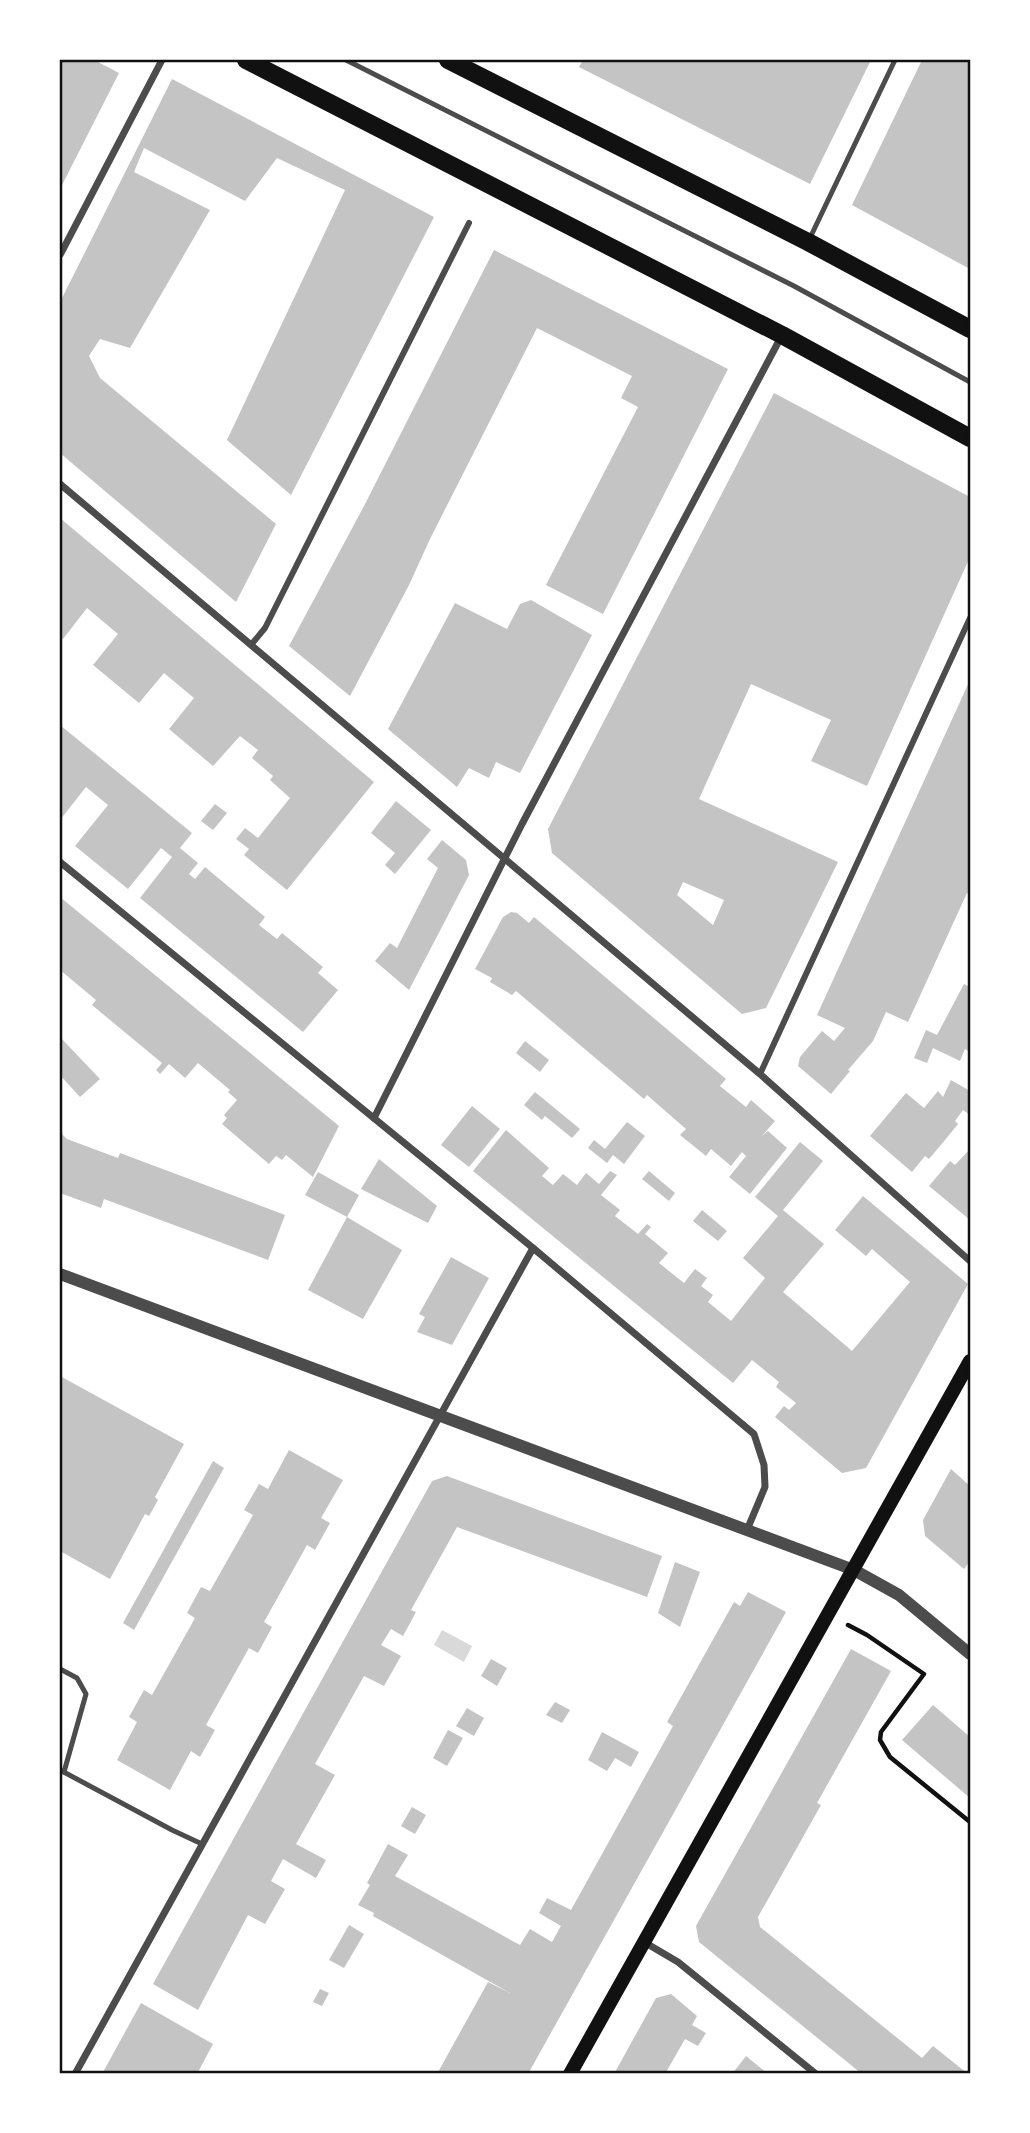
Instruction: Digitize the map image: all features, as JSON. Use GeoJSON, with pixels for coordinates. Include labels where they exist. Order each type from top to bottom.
{"type":"FeatureCollection","features":[{"type":"Feature","properties":{"kind":"main road"},"geometry":{"type":"LineString","coordinates":[[246,60],[782,334],[971,438]]}},
{"type":"Feature","properties":{"kind":"main road"},"geometry":{"type":"LineString","coordinates":[[448,60],[808,242],[971,329]]}},
{"type":"Feature","properties":{"kind":"main road"},"geometry":{"type":"LineString","coordinates":[[570,2074],[971,1361]]}},
{"type":"Feature","properties":{"kind":"street"},"geometry":{"type":"LineString","coordinates":[[60,255],[162,60]]}},
{"type":"Feature","properties":{"kind":"street"},"geometry":{"type":"LineString","coordinates":[[251,645],[265,628],[469,223]]}},
{"type":"Feature","properties":{"kind":"street"},"geometry":{"type":"LineString","coordinates":[[374,1118],[505,858],[782,334]]}},
{"type":"Feature","properties":{"kind":"street"},"geometry":{"type":"LineString","coordinates":[[60,484],[760,1074],[971,1261]]}},
{"type":"Feature","properties":{"kind":"street"},"geometry":{"type":"LineString","coordinates":[[760,1074],[971,618]]}},
{"type":"Feature","properties":{"kind":"street"},"geometry":{"type":"LineString","coordinates":[[60,862],[533,1248],[754,1434],[764,1465],[765,1487],[747,1530]]}},
{"type":"Feature","properties":{"kind":"street"},"geometry":{"type":"LineString","coordinates":[[75,2074],[533,1248]]}},
{"type":"Feature","properties":{"kind":"street"},"geometry":{"type":"LineString","coordinates":[[60,1274],[854,1570],[900,1595],[971,1654]]}},
{"type":"Feature","properties":{"kind":"street"},"geometry":{"type":"LineString","coordinates":[[644,1942],[678,1962],[816,2074]]}},
{"type":"Feature","properties":{"kind":"lane"},"geometry":{"type":"LineString","coordinates":[[346,60],[794,286],[971,382]]}},
{"type":"Feature","properties":{"kind":"lane"},"geometry":{"type":"LineString","coordinates":[[808,242],[895,60]]}},
{"type":"Feature","properties":{"kind":"lane"},"geometry":{"type":"LineString","coordinates":[[60,1669],[76,1678],[86,1694],[62,1771],[202,1844]]}},
{"type":"Feature","properties":{"kind":"path"},"geometry":{"type":"LineString","coordinates":[[829,1614],[867,1635],[923,1674],[881,1732],[880,1740],[890,1757],[971,1822]]}},
{"type":"Feature","properties":{"kind":"shaded area"},"geometry":{"type":"Polygon","coordinates":[[[442,1630],[472,1646],[464,1662],[434,1645],[442,1630]]]}},
{"type":"Feature","properties":{"kind":"building"},"geometry":{"type":"Polygon","coordinates":[[[60,60],[94,60],[119,73],[60,189],[60,60]]]}},
{"type":"Feature","properties":{"kind":"building"},"geometry":{"type":"Polygon","coordinates":[[[583,60],[871,60],[810,184],[579,67],[583,60]]]}},
{"type":"Feature","properties":{"kind":"building"},"geometry":{"type":"Polygon","coordinates":[[[922,60],[970,60],[970,269],[852,205],[922,60]]]}},
{"type":"Feature","properties":{"kind":"building"},"geometry":{"type":"Polygon","coordinates":[[[172,79],[434,217],[291,495],[227,440],[345,190],[277,158],[245,201],[144,148],[134,172],[210,210],[130,348],[100,339],[89,356],[100,378],[276,524],[236,602],[60,453],[60,302],[172,79]]]}},
{"type":"Feature","properties":{"kind":"building"},"geometry":{"type":"Polygon","coordinates":[[[494,250],[728,369],[603,614],[546,585],[638,407],[621,398],[632,376],[537,328],[409,585],[350,696],[289,646],[364,506],[494,250]]]}},
{"type":"Feature","properties":{"kind":"building"},"geometry":{"type":"Polygon","coordinates":[[[774,393],[970,497],[970,557],[867,786],[811,761],[831,720],[751,684],[699,799],[838,862],[766,1008],[742,1014],[552,853],[548,829],[774,393]],[[683,882],[677,895],[713,925],[724,900],[683,882]]]}},
{"type":"Feature","properties":{"kind":"building"},"geometry":{"type":"Polygon","coordinates":[[[60,518],[374,782],[287,890],[244,855],[249,849],[236,839],[245,828],[258,838],[290,798],[270,780],[273,776],[252,758],[258,750],[240,736],[213,766],[169,729],[194,698],[164,673],[139,703],[93,665],[118,634],[87,608],[63,639],[60,637],[60,518]]]}},
{"type":"Feature","properties":{"kind":"building"},"geometry":{"type":"Polygon","coordinates":[[[531,600],[592,635],[520,773],[496,762],[489,778],[469,768],[457,787],[388,729],[455,603],[507,629],[520,604],[531,600]]]}},
{"type":"Feature","properties":{"kind":"building"},"geometry":{"type":"Polygon","coordinates":[[[970,680],[970,894],[967,893],[908,1022],[886,1012],[873,1041],[831,1094],[798,1066],[800,1057],[822,1031],[834,1041],[845,1028],[817,1015],[970,680]]]}},
{"type":"Feature","properties":{"kind":"building"},"geometry":{"type":"Polygon","coordinates":[[[60,725],[192,833],[180,848],[198,863],[189,874],[195,879],[205,867],[265,917],[259,925],[277,939],[282,933],[323,967],[318,973],[338,990],[303,1032],[140,898],[172,857],[161,848],[128,889],[75,846],[108,805],[86,787],[60,820],[60,725]]]}},
{"type":"Feature","properties":{"kind":"building"},"geometry":{"type":"Polygon","coordinates":[[[396,801],[431,830],[395,874],[385,865],[395,853],[371,833],[396,801]]]}},
{"type":"Feature","properties":{"kind":"building"},"geometry":{"type":"Polygon","coordinates":[[[215,804],[227,813],[213,830],[201,821],[215,804]]]}},
{"type":"Feature","properties":{"kind":"building"},"geometry":{"type":"Polygon","coordinates":[[[442,840],[466,860],[469,875],[409,990],[375,961],[390,943],[397,948],[438,868],[427,859],[442,840]]]}},
{"type":"Feature","properties":{"kind":"building"},"geometry":{"type":"Polygon","coordinates":[[[60,897],[339,1126],[313,1177],[286,1155],[282,1160],[276,1156],[269,1164],[222,1124],[227,1118],[224,1115],[237,1100],[228,1092],[230,1090],[198,1063],[185,1078],[169,1064],[160,1074],[156,1070],[162,1063],[92,1005],[96,1000],[60,970],[60,897]]]}},
{"type":"Feature","properties":{"kind":"building"},"geometry":{"type":"Polygon","coordinates":[[[511,912],[517,913],[529,923],[534,917],[726,1079],[720,1086],[746,1107],[751,1100],[775,1121],[762,1136],[768,1131],[787,1148],[750,1194],[729,1177],[746,1156],[742,1152],[731,1166],[711,1149],[706,1156],[680,1135],[686,1129],[647,1095],[644,1099],[516,991],[512,995],[490,982],[492,978],[475,969],[503,917],[511,912]]]}},
{"type":"Feature","properties":{"kind":"building"},"geometry":{"type":"Polygon","coordinates":[[[964,984],[970,987],[970,1052],[965,1049],[960,1061],[933,1048],[927,1063],[914,1058],[926,1030],[937,1035],[964,984]]]}},
{"type":"Feature","properties":{"kind":"building"},"geometry":{"type":"Polygon","coordinates":[[[60,1037],[100,1079],[80,1097],[60,1075],[60,1037]]]}},
{"type":"Feature","properties":{"kind":"building"},"geometry":{"type":"Polygon","coordinates":[[[525,1041],[549,1060],[540,1072],[516,1053],[525,1041]]]}},
{"type":"Feature","properties":{"kind":"building"},"geometry":{"type":"Polygon","coordinates":[[[951,1080],[970,1091],[970,1115],[963,1110],[955,1121],[958,1124],[945,1140],[929,1159],[925,1156],[912,1172],[870,1136],[906,1093],[924,1108],[938,1091],[943,1097],[951,1080]]]}},
{"type":"Feature","properties":{"kind":"building"},"geometry":{"type":"Polygon","coordinates":[[[535,1092],[580,1129],[572,1138],[545,1116],[542,1120],[524,1105],[535,1092]]]}},
{"type":"Feature","properties":{"kind":"building"},"geometry":{"type":"Polygon","coordinates":[[[472,1106],[500,1129],[469,1167],[441,1145],[472,1106]]]}},
{"type":"Feature","properties":{"kind":"building"},"geometry":{"type":"Polygon","coordinates":[[[627,1122],[645,1136],[624,1164],[613,1155],[607,1163],[588,1148],[594,1140],[605,1149],[627,1122]]]}},
{"type":"Feature","properties":{"kind":"building"},"geometry":{"type":"Polygon","coordinates":[[[506,1130],[549,1168],[542,1176],[553,1185],[563,1174],[577,1185],[586,1173],[599,1184],[610,1171],[617,1175],[601,1195],[620,1210],[615,1216],[638,1234],[647,1224],[651,1227],[645,1234],[668,1253],[659,1263],[684,1283],[695,1269],[707,1278],[701,1286],[713,1295],[708,1302],[731,1321],[765,1278],[743,1258],[778,1216],[755,1197],[800,1142],[823,1161],[783,1210],[824,1244],[783,1292],[852,1351],[910,1282],[872,1249],[866,1256],[835,1230],[863,1196],[968,1284],[866,1468],[842,1473],[775,1417],[784,1406],[789,1410],[796,1403],[776,1387],[779,1382],[752,1360],[733,1383],[473,1171],[506,1130]]]}},
{"type":"Feature","properties":{"kind":"building"},"geometry":{"type":"Polygon","coordinates":[[[60,1132],[67,1139],[118,1158],[120,1153],[285,1215],[268,1260],[104,1199],[101,1208],[60,1193],[60,1132]]]}},
{"type":"Feature","properties":{"kind":"building"},"geometry":{"type":"Polygon","coordinates":[[[970,1149],[970,1220],[929,1186],[950,1161],[955,1165],[970,1149]]]}},
{"type":"Feature","properties":{"kind":"building"},"geometry":{"type":"Polygon","coordinates":[[[379,1159],[437,1206],[428,1223],[361,1189],[379,1159]]]}},
{"type":"Feature","properties":{"kind":"building"},"geometry":{"type":"Polygon","coordinates":[[[649,1171],[675,1193],[669,1201],[642,1179],[649,1171]]]}},
{"type":"Feature","properties":{"kind":"building"},"geometry":{"type":"Polygon","coordinates":[[[318,1172],[359,1195],[347,1217],[305,1195],[318,1172]]]}},
{"type":"Feature","properties":{"kind":"building"},"geometry":{"type":"Polygon","coordinates":[[[702,1210],[727,1231],[718,1241],[693,1221],[702,1210]]]}},
{"type":"Feature","properties":{"kind":"building"},"geometry":{"type":"Polygon","coordinates":[[[347,1217],[402,1250],[363,1319],[308,1290],[347,1217]]]}},
{"type":"Feature","properties":{"kind":"building"},"geometry":{"type":"Polygon","coordinates":[[[451,1257],[489,1278],[452,1345],[417,1332],[425,1317],[419,1314],[451,1257]]]}},
{"type":"Feature","properties":{"kind":"building"},"geometry":{"type":"Polygon","coordinates":[[[60,1376],[184,1444],[155,1497],[158,1500],[149,1516],[145,1514],[110,1579],[60,1551],[60,1376]]]}},
{"type":"Feature","properties":{"kind":"building"},"geometry":{"type":"Polygon","coordinates":[[[289,1450],[343,1480],[321,1518],[330,1523],[315,1550],[307,1545],[264,1622],[272,1627],[258,1653],[249,1648],[206,1725],[215,1730],[200,1757],[191,1751],[170,1790],[117,1760],[137,1722],[129,1717],[144,1690],[152,1695],[195,1618],[187,1613],[201,1587],[210,1591],[253,1515],[244,1510],[259,1484],[268,1489],[289,1450]]]}},
{"type":"Feature","properties":{"kind":"building"},"geometry":{"type":"Polygon","coordinates":[[[213,1461],[224,1468],[134,1630],[123,1623],[213,1461]]]}},
{"type":"Feature","properties":{"kind":"building"},"geometry":{"type":"Polygon","coordinates":[[[951,1469],[970,1486],[970,1561],[964,1569],[925,1536],[923,1520],[951,1469]]]}},
{"type":"Feature","properties":{"kind":"building"},"geometry":{"type":"Polygon","coordinates":[[[447,1476],[662,1556],[647,1597],[457,1527],[411,1610],[416,1612],[403,1636],[391,1629],[381,1645],[401,1656],[384,1686],[364,1676],[315,1764],[335,1775],[296,1844],[326,1860],[316,1878],[283,1859],[271,1881],[285,1889],[265,1924],[248,1915],[198,2010],[153,1984],[432,1481],[447,1476]]]}},
{"type":"Feature","properties":{"kind":"building"},"geometry":{"type":"Polygon","coordinates":[[[675,1562],[700,1572],[680,1627],[658,1613],[675,1562]]]}},
{"type":"Feature","properties":{"kind":"building"},"geometry":{"type":"Polygon","coordinates":[[[748,1592],[786,1612],[528,2074],[437,2074],[488,1982],[512,1994],[358,1905],[388,1844],[408,1855],[395,1876],[520,1945],[530,1929],[552,1942],[561,1926],[539,1913],[547,1898],[571,1910],[673,1726],[667,1722],[734,1602],[740,1606],[748,1592]]]}},
{"type":"Feature","properties":{"kind":"building"},"geometry":{"type":"Polygon","coordinates":[[[851,1649],[891,1671],[817,1803],[821,1805],[758,1917],[760,1927],[922,2058],[933,2046],[968,2074],[862,2074],[699,1942],[696,1926],[851,1649]]]}},
{"type":"Feature","properties":{"kind":"building"},"geometry":{"type":"Polygon","coordinates":[[[491,1659],[507,1668],[497,1686],[481,1676],[491,1659]]]}},
{"type":"Feature","properties":{"kind":"building"},"geometry":{"type":"Polygon","coordinates":[[[555,1702],[570,1710],[562,1723],[546,1715],[555,1702]]]}},
{"type":"Feature","properties":{"kind":"building"},"geometry":{"type":"Polygon","coordinates":[[[933,1705],[970,1737],[970,1798],[902,1740],[933,1705]]]}},
{"type":"Feature","properties":{"kind":"building"},"geometry":{"type":"Polygon","coordinates":[[[467,1708],[484,1718],[474,1736],[456,1726],[467,1708]]]}},
{"type":"Feature","properties":{"kind":"building"},"geometry":{"type":"Polygon","coordinates":[[[448,1730],[463,1738],[447,1766],[433,1758],[448,1730]]]}},
{"type":"Feature","properties":{"kind":"building"},"geometry":{"type":"Polygon","coordinates":[[[602,1732],[639,1752],[631,1767],[615,1758],[607,1771],[588,1760],[602,1732]]]}},
{"type":"Feature","properties":{"kind":"building"},"geometry":{"type":"Polygon","coordinates":[[[412,1807],[426,1815],[415,1834],[401,1826],[412,1807]]]}},
{"type":"Feature","properties":{"kind":"building"},"geometry":{"type":"Polygon","coordinates":[[[349,1925],[364,1934],[344,1968],[329,1960],[349,1925]]]}},
{"type":"Feature","properties":{"kind":"building"},"geometry":{"type":"Polygon","coordinates":[[[320,1989],[329,1993],[322,2006],[313,2002],[320,1989]]]}},
{"type":"Feature","properties":{"kind":"building"},"geometry":{"type":"Polygon","coordinates":[[[671,1994],[697,2016],[692,2025],[706,2033],[698,2046],[685,2039],[665,2074],[614,2074],[656,1998],[671,1994]]]}},
{"type":"Feature","properties":{"kind":"building"},"geometry":{"type":"Polygon","coordinates":[[[141,2003],[213,2044],[197,2074],[102,2074],[141,2003]]]}},
{"type":"Feature","properties":{"kind":"building"},"geometry":{"type":"Polygon","coordinates":[[[746,2056],[768,2074],[732,2074],[746,2056]]]}}]}
